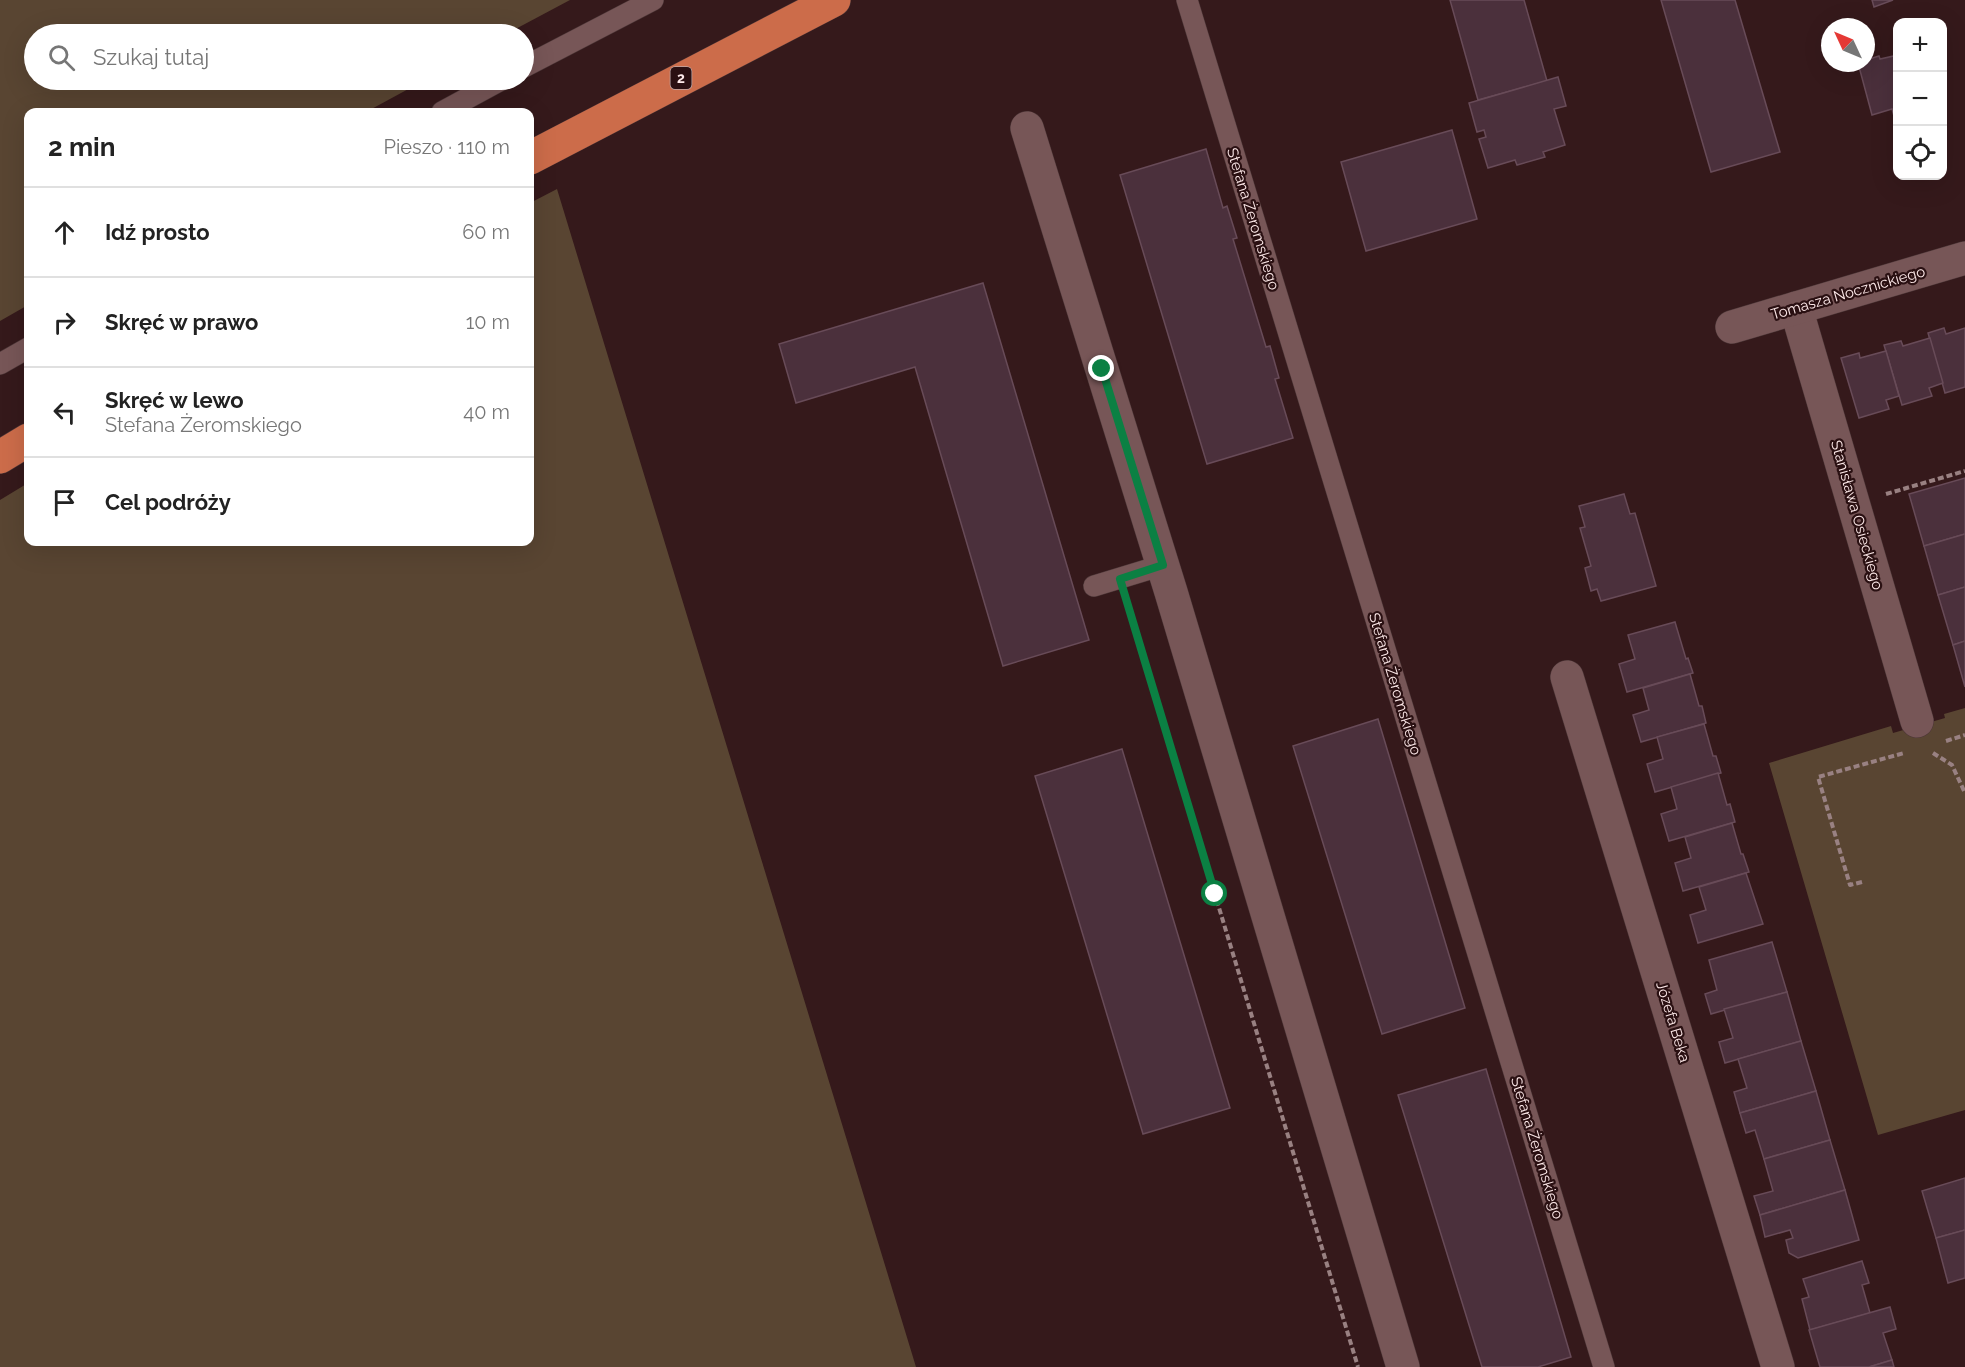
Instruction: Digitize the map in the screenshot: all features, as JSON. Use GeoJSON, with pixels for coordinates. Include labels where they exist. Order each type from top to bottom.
{"type":"FeatureCollection","features":[{"type":"Feature","properties":{"kind":"highway","name":"2"},"geometry":{"type":"LineString","coordinates":[[534,156],[834,0]]}},
{"type":"Feature","properties":{"kind":"highway"},"geometry":{"type":"LineString","coordinates":[[0,457],[24,442]]}},
{"type":"Feature","properties":{"kind":"street"},"geometry":{"type":"LineString","coordinates":[[1027,128],[1163,565],[1403,1367]]}},
{"type":"Feature","properties":{"kind":"street","name":"Tomasza Nocznickiego"},"geometry":{"type":"LineString","coordinates":[[1732,327],[1965,258]]}},
{"type":"Feature","properties":{"kind":"street","name":"Stanisława Osieckiego"},"geometry":{"type":"LineString","coordinates":[[1796,308],[1918,739]]}},
{"type":"Feature","properties":{"kind":"street","name":"Józefa Beka"},"geometry":{"type":"LineString","coordinates":[[1567,677],[1770,1365]]}},
{"type":"Feature","properties":{"kind":"lane"},"geometry":{"type":"LineString","coordinates":[[534,62],[653,0]]}},
{"type":"Feature","properties":{"kind":"lane","name":"Stefana Żeromskiego"},"geometry":{"type":"LineString","coordinates":[[1187,0],[1604,1367]]}},
{"type":"Feature","properties":{"kind":"lane"},"geometry":{"type":"LineString","coordinates":[[449,108],[483,90]]}},
{"type":"Feature","properties":{"kind":"lane"},"geometry":{"type":"LineString","coordinates":[[0,364],[24,350]]}},
{"type":"Feature","properties":{"kind":"lane"},"geometry":{"type":"LineString","coordinates":[[1094,586],[1163,565]]}},
{"type":"Feature","properties":{"kind":"path"},"geometry":{"type":"LineString","coordinates":[[1853,503],[1965,471]]}},
{"type":"Feature","properties":{"kind":"path"},"geometry":{"type":"LineString","coordinates":[[1120,579],[1358,1367]]}},
{"type":"Feature","properties":{"kind":"path"},"geometry":{"type":"LineString","coordinates":[[1945,741],[1965,735]]}},
{"type":"Feature","properties":{"kind":"path"},"geometry":{"type":"LineString","coordinates":[[1862,882],[1850,885],[1818,777],[1918,739],[1952,765],[1965,793]]}},
{"type":"Feature","properties":{"kind":"shaded area"},"geometry":{"type":"Polygon","coordinates":[[[0,0],[570,0],[525,24],[24,24],[24,90],[407,90],[373,108],[24,108],[24,307],[0,321],[0,0]]]}},
{"type":"Feature","properties":{"kind":"shaded area"},"geometry":{"type":"Polygon","coordinates":[[[557,189],[916,1367],[0,1367],[0,500],[24,485],[24,546],[534,546],[534,201],[557,189]]]}},
{"type":"Feature","properties":{"kind":"shaded area"},"geometry":{"type":"Polygon","coordinates":[[[1965,708],[1965,1110],[1878,1135],[1769,763],[1891,726],[1893,733],[1945,718],[1944,714],[1965,708]]]}},
{"type":"Feature","properties":{"kind":"building"},"geometry":{"type":"Polygon","coordinates":[[[1450,0],[1524,0],[1547,81],[1478,100],[1450,0]]]}},
{"type":"Feature","properties":{"kind":"building"},"geometry":{"type":"Polygon","coordinates":[[[1661,0],[1735,0],[1780,152],[1711,172],[1661,0]]]}},
{"type":"Feature","properties":{"kind":"building"},"geometry":{"type":"Polygon","coordinates":[[[1872,0],[1893,0],[1874,7],[1872,0]]]}},
{"type":"Feature","properties":{"kind":"building"},"geometry":{"type":"Polygon","coordinates":[[[1879,56],[1880,59],[1893,56],[1893,112],[1892,109],[1872,115],[1860,72],[1875,72],[1875,57],[1879,56]]]}},
{"type":"Feature","properties":{"kind":"building"},"geometry":{"type":"Polygon","coordinates":[[[1558,77],[1566,106],[1554,109],[1565,145],[1543,152],[1545,157],[1517,165],[1515,160],[1488,168],[1479,139],[1486,137],[1484,130],[1477,132],[1469,103],[1558,77]]]}},
{"type":"Feature","properties":{"kind":"building"},"geometry":{"type":"Polygon","coordinates":[[[1452,130],[1477,219],[1366,251],[1341,162],[1452,130]]]}},
{"type":"Feature","properties":{"kind":"building"},"geometry":{"type":"Polygon","coordinates":[[[1206,149],[1223,208],[1227,206],[1237,238],[1233,239],[1266,347],[1270,346],[1279,378],[1275,379],[1293,438],[1207,464],[1120,175],[1206,149]]]}},
{"type":"Feature","properties":{"kind":"building"},"geometry":{"type":"Polygon","coordinates":[[[983,283],[1089,640],[1003,666],[915,367],[796,403],[779,344],[983,283]]]}},
{"type":"Feature","properties":{"kind":"building"},"geometry":{"type":"Polygon","coordinates":[[[1944,328],[1946,334],[1965,328],[1965,387],[1945,393],[1928,333],[1944,328]]]}},
{"type":"Feature","properties":{"kind":"building"},"geometry":{"type":"Polygon","coordinates":[[[1930,338],[1943,383],[1929,388],[1932,396],[1902,405],[1884,345],[1901,341],[1903,346],[1930,338]]]}},
{"type":"Feature","properties":{"kind":"building"},"geometry":{"type":"Polygon","coordinates":[[[1886,351],[1899,396],[1886,400],[1889,409],[1859,418],[1841,358],[1859,353],[1860,358],[1886,351]]]}},
{"type":"Feature","properties":{"kind":"building"},"geometry":{"type":"Polygon","coordinates":[[[1965,478],[1965,534],[1924,546],[1909,494],[1965,478]]]}},
{"type":"Feature","properties":{"kind":"building"},"geometry":{"type":"Polygon","coordinates":[[[1624,494],[1630,514],[1635,513],[1656,586],[1601,601],[1597,589],[1591,591],[1585,568],[1591,566],[1580,528],[1585,527],[1579,506],[1624,494]]]}},
{"type":"Feature","properties":{"kind":"building"},"geometry":{"type":"Polygon","coordinates":[[[1965,534],[1965,587],[1938,595],[1924,546],[1965,534]]]}},
{"type":"Feature","properties":{"kind":"building"},"geometry":{"type":"Polygon","coordinates":[[[1965,587],[1965,641],[1953,645],[1938,595],[1965,587]]]}},
{"type":"Feature","properties":{"kind":"building"},"geometry":{"type":"Polygon","coordinates":[[[1675,622],[1686,659],[1688,658],[1693,673],[1627,692],[1619,664],[1635,659],[1628,635],[1675,622]]]}},
{"type":"Feature","properties":{"kind":"building"},"geometry":{"type":"Polygon","coordinates":[[[1965,641],[1965,687],[1953,645],[1965,641]]]}},
{"type":"Feature","properties":{"kind":"building"},"geometry":{"type":"Polygon","coordinates":[[[1690,674],[1706,723],[1641,742],[1633,715],[1649,710],[1643,688],[1690,674]]]}},
{"type":"Feature","properties":{"kind":"building"},"geometry":{"type":"Polygon","coordinates":[[[1378,719],[1465,1008],[1382,1034],[1293,746],[1378,719]]]}},
{"type":"Feature","properties":{"kind":"building"},"geometry":{"type":"Polygon","coordinates":[[[1704,724],[1713,756],[1716,756],[1721,773],[1655,792],[1647,764],[1663,759],[1657,737],[1704,724]]]}},
{"type":"Feature","properties":{"kind":"building"},"geometry":{"type":"Polygon","coordinates":[[[1122,749],[1230,1108],[1143,1134],[1035,776],[1122,749]]]}},
{"type":"Feature","properties":{"kind":"building"},"geometry":{"type":"Polygon","coordinates":[[[1718,773],[1727,805],[1730,804],[1735,822],[1669,841],[1661,814],[1677,809],[1671,787],[1718,773]]]}},
{"type":"Feature","properties":{"kind":"building"},"geometry":{"type":"Polygon","coordinates":[[[1732,823],[1749,872],[1683,891],[1675,863],[1691,858],[1685,837],[1732,823]]]}},
{"type":"Feature","properties":{"kind":"building"},"geometry":{"type":"Polygon","coordinates":[[[1746,873],[1763,924],[1698,943],[1690,915],[1706,910],[1699,887],[1746,873]]]}},
{"type":"Feature","properties":{"kind":"building"},"geometry":{"type":"Polygon","coordinates":[[[1772,942],[1787,992],[1711,1014],[1705,994],[1717,990],[1709,960],[1772,942]]]}},
{"type":"Feature","properties":{"kind":"building"},"geometry":{"type":"Polygon","coordinates":[[[1787,992],[1801,1041],[1725,1063],[1719,1042],[1733,1038],[1724,1009],[1787,992]]]}},
{"type":"Feature","properties":{"kind":"building"},"geometry":{"type":"Polygon","coordinates":[[[1801,1041],[1816,1091],[1740,1113],[1734,1092],[1747,1088],[1738,1059],[1801,1041]]]}},
{"type":"Feature","properties":{"kind":"building"},"geometry":{"type":"Polygon","coordinates":[[[1486,1069],[1571,1357],[1538,1367],[1482,1367],[1398,1095],[1486,1069]]]}},
{"type":"Feature","properties":{"kind":"building"},"geometry":{"type":"Polygon","coordinates":[[[1816,1091],[1830,1140],[1764,1159],[1755,1130],[1746,1133],[1740,1113],[1816,1091]]]}},
{"type":"Feature","properties":{"kind":"building"},"geometry":{"type":"Polygon","coordinates":[[[1830,1140],[1845,1190],[1760,1215],[1754,1196],[1773,1191],[1764,1159],[1830,1140]]]}},
{"type":"Feature","properties":{"kind":"building"},"geometry":{"type":"Polygon","coordinates":[[[1965,1178],[1965,1230],[1936,1238],[1922,1191],[1965,1178]]]}},
{"type":"Feature","properties":{"kind":"building"},"geometry":{"type":"Polygon","coordinates":[[[1845,1190],[1859,1240],[1798,1258],[1789,1253],[1786,1240],[1793,1238],[1790,1230],[1765,1237],[1760,1215],[1845,1190]]]}},
{"type":"Feature","properties":{"kind":"building"},"geometry":{"type":"Polygon","coordinates":[[[1965,1230],[1965,1278],[1948,1283],[1936,1238],[1965,1230]]]}},
{"type":"Feature","properties":{"kind":"building"},"geometry":{"type":"Polygon","coordinates":[[[1862,1261],[1869,1283],[1862,1285],[1870,1313],[1810,1330],[1802,1299],[1809,1297],[1803,1279],[1862,1261]]]}},
{"type":"Feature","properties":{"kind":"building"},"geometry":{"type":"Polygon","coordinates":[[[1890,1307],[1896,1329],[1883,1333],[1892,1360],[1869,1367],[1820,1367],[1809,1330],[1890,1307]]]}},
{"type":"Feature","properties":{"kind":"building"},"geometry":{"type":"Polygon","coordinates":[[[1892,1360],[1894,1367],[1869,1367],[1892,1360]]]}},
{"type":"Feature","properties":{"kind":"route"},"geometry":{"type":"LineString","coordinates":[[1102,369],[1163,565],[1120,579],[1215,894]]}}]}
